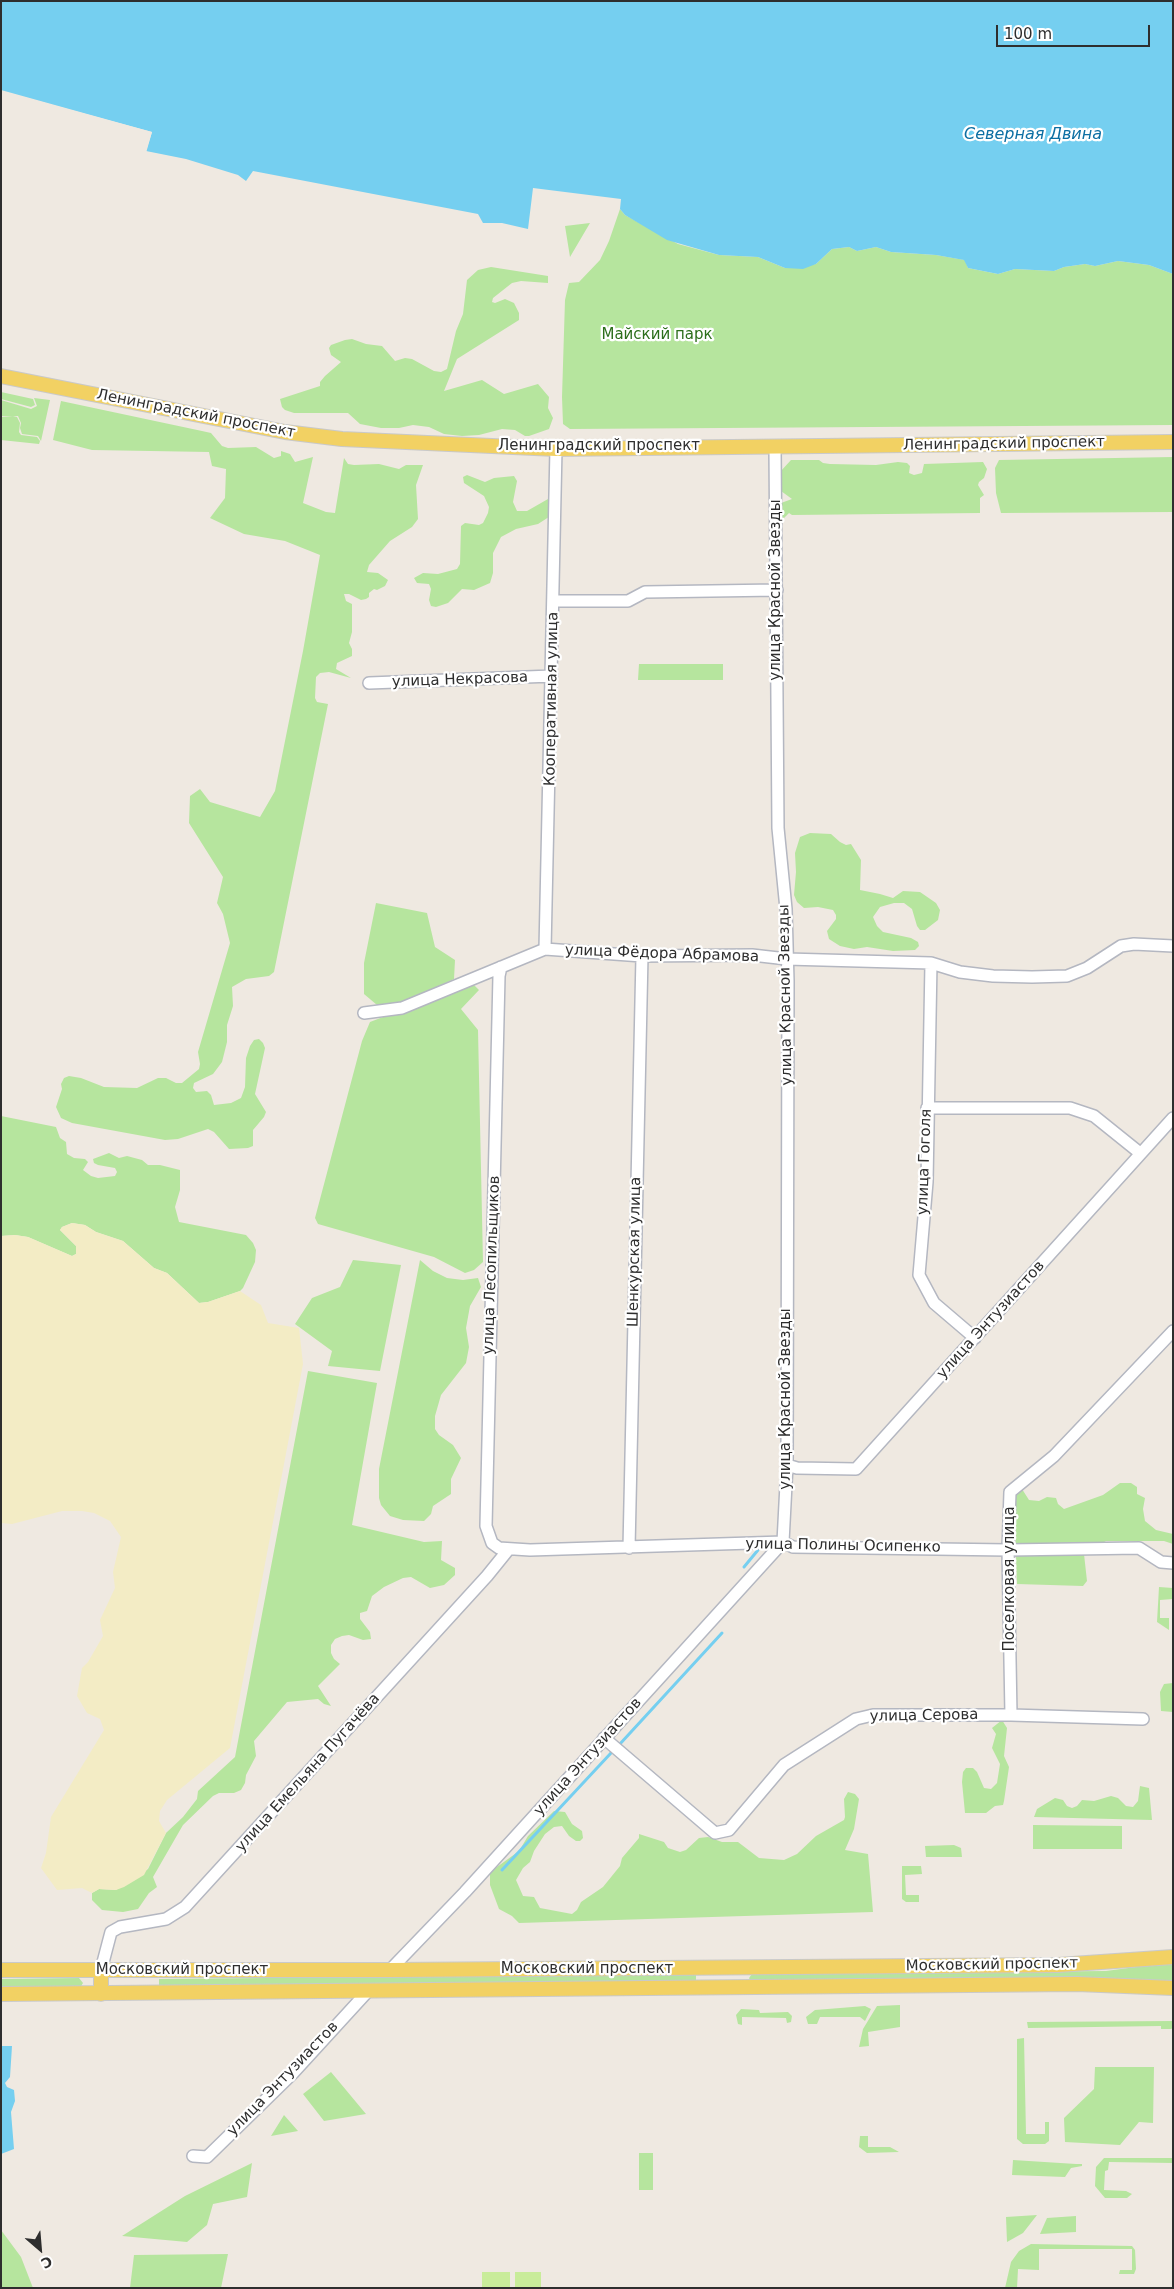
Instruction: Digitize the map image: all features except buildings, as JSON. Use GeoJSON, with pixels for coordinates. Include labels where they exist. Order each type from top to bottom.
{"type":"FeatureCollection","features":[{"type":"Feature","properties":{"kind":"main road","name":"Ленинградский проспект"},"geometry":{"type":"LineString","coordinates":[[1,376],[285,432],[342,439],[556,449],[1173,442]]}},
{"type":"Feature","properties":{"kind":"main road","name":"Московский проспект"},"geometry":{"type":"LineString","coordinates":[[1,1970],[390,1970],[1058,1965],[1173,1957]]}},
{"type":"Feature","properties":{"kind":"main road"},"geometry":{"type":"LineString","coordinates":[[730,1968],[730,1988]]}},
{"type":"Feature","properties":{"kind":"main road"},"geometry":{"type":"LineString","coordinates":[[101,1970],[101,1994]]}},
{"type":"Feature","properties":{"kind":"main road","name":"Московский проспект"},"geometry":{"type":"LineString","coordinates":[[1,1994],[1077,1984],[1173,1988]]}},
{"type":"Feature","properties":{"kind":"street","name":"улица Красной Звезды"},"geometry":{"type":"LineString","coordinates":[[776,447],[778,828],[786,910],[787,959],[787,1465],[784,1542]]}},
{"type":"Feature","properties":{"kind":"street","name":"Кооперативная улица"},"geometry":{"type":"LineString","coordinates":[[545,949],[556,449]]}},
{"type":"Feature","properties":{"kind":"street"},"geometry":{"type":"LineString","coordinates":[[554,601],[628,601],[645,592],[777,590]]}},
{"type":"Feature","properties":{"kind":"street","name":"улица Некрасова"},"geometry":{"type":"LineString","coordinates":[[368,684],[552,676]]}},
{"type":"Feature","properties":{"kind":"street","name":"улица Фёдора Абрамова"},"geometry":{"type":"LineString","coordinates":[[364,1014],[402,1008],[545,949],[642,956],[752,955],[787,959],[931,963],[960,972],[993,976],[1067,976],[1087,968],[1122,946],[1134,944],[1173,946]]}},
{"type":"Feature","properties":{"kind":"street","name":"Шенкурская улица"},"geometry":{"type":"LineString","coordinates":[[629,1548],[642,956]]}},
{"type":"Feature","properties":{"kind":"street","name":"улица Гоголя"},"geometry":{"type":"LineString","coordinates":[[931,963],[927,1182],[919,1274],[934,1302],[975,1338]]}},
{"type":"Feature","properties":{"kind":"street","name":"улица Лесопильщиков"},"geometry":{"type":"LineString","coordinates":[[502,967],[499,976],[486,1526],[492,1543],[499,1548],[508,1550]]}},
{"type":"Feature","properties":{"kind":"street"},"geometry":{"type":"LineString","coordinates":[[927,1108],[1070,1108],[1094,1116],[1140,1153]]}},
{"type":"Feature","properties":{"kind":"street","name":"улица Энтузиастов"},"geometry":{"type":"LineString","coordinates":[[787,1465],[797,1468],[856,1469],[1173,1118]]}},
{"type":"Feature","properties":{"kind":"street","name":"Поселковая улица"},"geometry":{"type":"LineString","coordinates":[[1011,1715],[1008,1550],[1010,1492],[1054,1456],[1173,1331]]}},
{"type":"Feature","properties":{"kind":"street","name":"улица Полины Осипенко"},"geometry":{"type":"LineString","coordinates":[[508,1550],[629,1548],[784,1542],[793,1547],[1008,1550],[1139,1548],[1161,1562],[1173,1563]]}},
{"type":"Feature","properties":{"kind":"street","name":"улица Энтузиастов"},"geometry":{"type":"LineString","coordinates":[[390,1970],[465,1892],[784,1542]]}},
{"type":"Feature","properties":{"kind":"street","name":"улица Емельяна Пугачёва"},"geometry":{"type":"LineString","coordinates":[[101,1970],[112,1932],[120,1928],[166,1919],[185,1907],[478,1586],[508,1550]]}},
{"type":"Feature","properties":{"kind":"street","name":"улица Серова"},"geometry":{"type":"LineString","coordinates":[[604,1738],[715,1833],[730,1830],[784,1765],[856,1719],[873,1715],[1011,1715],[1143,1718]]}},
{"type":"Feature","properties":{"kind":"street","name":"улица Энтузиастов"},"geometry":{"type":"LineString","coordinates":[[192,2156],[207,2157],[293,2073],[368,1991]]}},
{"type":"Feature","properties":{"kind":"green space","name":"Майский парк"},"geometry":{"type":"Polygon","coordinates":[[[620,209],[625,215],[678,244],[719,255],[758,257],[785,268],[816,264],[832,249],[849,247],[857,251],[876,247],[891,252],[936,255],[965,260],[968,268],[998,274],[1015,269],[1054,271],[1064,267],[1085,264],[1095,266],[1118,261],[1149,265],[1173,274],[1173,425],[570,429],[563,424],[565,300],[569,283],[579,282],[600,260],[620,209]]]}},
{"type":"Feature","properties":{"kind":"green space"},"geometry":{"type":"Polygon","coordinates":[[[590,223],[570,257],[565,226],[590,223]]]}},
{"type":"Feature","properties":{"kind":"green space"},"geometry":{"type":"Polygon","coordinates":[[[491,267],[548,276],[548,283],[521,281],[512,283],[493,298],[492,302],[495,303],[505,299],[514,303],[519,313],[519,320],[457,359],[444,391],[482,380],[504,394],[538,384],[549,397],[548,408],[553,418],[549,429],[529,436],[525,436],[515,430],[502,429],[479,435],[462,436],[444,434],[429,427],[413,425],[399,428],[381,428],[360,424],[348,413],[294,413],[282,407],[280,399],[320,386],[320,382],[325,376],[341,362],[331,355],[329,348],[331,345],[345,340],[352,339],[366,344],[382,346],[395,361],[405,358],[412,359],[434,371],[441,372],[447,369],[456,331],[463,314],[467,280],[478,270],[491,267]]]}},
{"type":"Feature","properties":{"kind":"green space"},"geometry":{"type":"Polygon","coordinates":[[[1,392],[33,399],[35,405],[31,407],[1,399],[1,392]]]}},
{"type":"Feature","properties":{"kind":"green space"},"geometry":{"type":"Polygon","coordinates":[[[34,398],[50,400],[41,441],[38,436],[22,434],[18,416],[1,416],[1,400],[31,409],[37,406],[34,398]]]}},
{"type":"Feature","properties":{"kind":"green space"},"geometry":{"type":"Polygon","coordinates":[[[61,401],[211,433],[222,446],[228,448],[256,447],[274,458],[281,456],[281,451],[290,454],[295,462],[313,457],[303,503],[326,512],[335,513],[344,458],[348,464],[379,464],[399,469],[406,465],[423,465],[416,485],[418,519],[412,527],[390,541],[369,565],[367,572],[378,573],[388,580],[385,586],[377,590],[374,589],[369,593],[369,597],[361,600],[349,594],[344,594],[346,601],[352,604],[352,632],[349,643],[352,649],[352,656],[337,663],[336,669],[351,678],[329,672],[320,673],[316,677],[315,698],[317,702],[328,704],[274,972],[269,976],[246,979],[232,987],[233,1006],[227,1025],[227,1042],[222,1062],[213,1074],[194,1083],[193,1088],[196,1092],[207,1091],[211,1095],[214,1105],[231,1103],[241,1098],[245,1087],[246,1058],[250,1046],[254,1040],[259,1039],[263,1043],[265,1048],[255,1094],[266,1112],[253,1130],[253,1146],[248,1148],[229,1149],[214,1132],[208,1129],[178,1139],[165,1140],[72,1123],[61,1118],[56,1107],[62,1089],[61,1084],[64,1078],[69,1076],[81,1078],[104,1087],[137,1088],[158,1078],[166,1078],[176,1083],[182,1083],[199,1069],[198,1052],[230,943],[223,914],[217,903],[223,877],[189,823],[190,796],[200,789],[210,802],[260,817],[275,791],[320,555],[285,541],[244,534],[210,518],[225,498],[226,469],[212,466],[209,452],[92,450],[53,440],[61,401]]]}},
{"type":"Feature","properties":{"kind":"green space"},"geometry":{"type":"Polygon","coordinates":[[[1,417],[17,417],[20,423],[19,432],[21,435],[37,437],[40,441],[39,444],[1,440],[1,417]]]}},
{"type":"Feature","properties":{"kind":"green space"},"geometry":{"type":"Polygon","coordinates":[[[1173,457],[1173,512],[1001,513],[996,493],[995,468],[999,460],[1173,457]]]}},
{"type":"Feature","properties":{"kind":"green space"},"geometry":{"type":"Polygon","coordinates":[[[791,460],[819,460],[830,464],[876,465],[898,462],[907,463],[910,466],[909,473],[914,475],[922,473],[924,464],[983,462],[987,469],[984,478],[978,485],[984,495],[980,498],[980,513],[792,515],[789,513],[784,518],[781,517],[781,503],[792,499],[781,491],[780,472],[791,460]]]}},
{"type":"Feature","properties":{"kind":"green space"},"geometry":{"type":"Polygon","coordinates":[[[467,475],[485,482],[494,478],[514,476],[517,481],[513,502],[517,511],[527,511],[548,499],[553,500],[552,515],[538,524],[516,529],[501,537],[493,553],[493,573],[490,583],[474,590],[462,589],[448,603],[436,607],[431,606],[429,600],[431,589],[429,584],[417,583],[414,578],[423,573],[438,574],[457,569],[460,564],[461,526],[465,523],[479,525],[483,523],[488,513],[489,507],[484,496],[464,483],[463,477],[467,475]]]}},
{"type":"Feature","properties":{"kind":"green space"},"geometry":{"type":"Polygon","coordinates":[[[639,664],[723,664],[723,680],[638,680],[639,664]]]}},
{"type":"Feature","properties":{"kind":"green space"},"geometry":{"type":"Polygon","coordinates":[[[810,833],[831,834],[846,845],[851,844],[861,860],[860,890],[893,898],[903,891],[920,892],[936,903],[940,910],[938,920],[925,930],[920,930],[912,909],[904,903],[894,903],[880,907],[873,917],[877,926],[883,932],[911,938],[918,942],[919,946],[915,950],[893,951],[867,947],[854,949],[840,946],[829,939],[827,931],[836,919],[833,910],[818,907],[804,908],[797,902],[794,895],[795,853],[800,837],[810,833]]]}},
{"type":"Feature","properties":{"kind":"green space"},"geometry":{"type":"Polygon","coordinates":[[[376,903],[427,913],[435,947],[455,960],[454,979],[396,1006],[377,1005],[364,994],[364,963],[376,903]]]}},
{"type":"Feature","properties":{"kind":"green space"},"geometry":{"type":"Polygon","coordinates":[[[472,983],[479,990],[461,1009],[478,1030],[483,1262],[474,1270],[465,1273],[434,1257],[318,1224],[315,1218],[362,1041],[370,1022],[472,983]]]}},
{"type":"Feature","properties":{"kind":"green space"},"geometry":{"type":"Polygon","coordinates":[[[1,1116],[56,1127],[60,1138],[66,1142],[67,1154],[74,1158],[85,1159],[88,1162],[83,1170],[91,1176],[98,1178],[115,1176],[117,1172],[115,1168],[94,1163],[93,1159],[109,1153],[119,1158],[127,1156],[142,1160],[148,1165],[160,1165],[180,1170],[180,1190],[175,1207],[179,1222],[246,1235],[253,1243],[256,1250],[255,1262],[243,1288],[240,1291],[208,1302],[199,1303],[167,1273],[154,1268],[123,1241],[96,1232],[85,1225],[72,1223],[62,1227],[60,1230],[76,1246],[76,1254],[72,1256],[28,1237],[15,1235],[1,1236],[1,1116]]]}},
{"type":"Feature","properties":{"kind":"green space"},"geometry":{"type":"Polygon","coordinates":[[[353,1260],[401,1265],[380,1371],[328,1366],[332,1351],[295,1324],[312,1298],[340,1287],[353,1260]]]}},
{"type":"Feature","properties":{"kind":"green space"},"geometry":{"type":"Polygon","coordinates":[[[420,1260],[433,1271],[447,1278],[463,1280],[478,1278],[481,1287],[470,1306],[466,1328],[469,1347],[466,1363],[441,1395],[435,1416],[435,1429],[439,1435],[453,1445],[461,1458],[451,1479],[451,1494],[433,1506],[431,1514],[424,1521],[403,1520],[390,1516],[381,1505],[379,1498],[379,1469],[420,1260]]]}},
{"type":"Feature","properties":{"kind":"green space"},"geometry":{"type":"Polygon","coordinates":[[[308,1371],[377,1383],[352,1525],[424,1542],[442,1541],[441,1560],[455,1568],[455,1575],[444,1585],[430,1588],[411,1577],[403,1578],[384,1587],[372,1596],[367,1611],[360,1613],[360,1619],[370,1632],[371,1639],[363,1640],[349,1635],[342,1636],[335,1639],[331,1645],[331,1653],[340,1664],[318,1686],[331,1706],[324,1704],[318,1699],[287,1702],[254,1741],[256,1756],[241,1790],[234,1793],[219,1793],[213,1796],[183,1825],[153,1877],[157,1887],[149,1893],[138,1909],[123,1912],[102,1910],[92,1900],[92,1893],[99,1889],[116,1890],[148,1869],[166,1833],[183,1817],[197,1799],[198,1791],[235,1757],[308,1371]]]}},
{"type":"Feature","properties":{"kind":"green space"},"geometry":{"type":"Polygon","coordinates":[[[1120,1483],[1131,1483],[1137,1487],[1137,1494],[1145,1498],[1143,1509],[1145,1521],[1156,1530],[1173,1534],[1173,1544],[1164,1541],[1106,1541],[1084,1554],[1087,1581],[1083,1586],[1017,1584],[1014,1496],[1022,1489],[1029,1500],[1039,1501],[1047,1497],[1056,1498],[1058,1504],[1064,1509],[1103,1495],[1120,1483]]]}},
{"type":"Feature","properties":{"kind":"green space"},"geometry":{"type":"Polygon","coordinates":[[[1159,1587],[1173,1588],[1173,1599],[1160,1600],[1160,1618],[1169,1618],[1169,1630],[1157,1622],[1159,1587]]]}},
{"type":"Feature","properties":{"kind":"green space"},"geometry":{"type":"Polygon","coordinates":[[[1173,1683],[1173,1712],[1161,1711],[1160,1692],[1164,1684],[1173,1683]]]}},
{"type":"Feature","properties":{"kind":"green space"},"geometry":{"type":"Polygon","coordinates":[[[1002,1720],[1007,1728],[1004,1756],[1009,1767],[1003,1805],[995,1806],[986,1813],[965,1813],[962,1782],[963,1772],[966,1768],[973,1768],[977,1772],[984,1788],[991,1789],[997,1783],[1000,1764],[992,1748],[996,1734],[992,1728],[1002,1720]]]}},
{"type":"Feature","properties":{"kind":"green space"},"geometry":{"type":"Polygon","coordinates":[[[1140,1786],[1149,1788],[1152,1820],[1034,1817],[1037,1809],[1055,1798],[1063,1800],[1067,1806],[1072,1808],[1077,1806],[1082,1800],[1094,1801],[1111,1796],[1118,1798],[1126,1806],[1133,1807],[1138,1801],[1140,1786]]]}},
{"type":"Feature","properties":{"kind":"green space"},"geometry":{"type":"Polygon","coordinates":[[[848,1792],[855,1794],[859,1799],[854,1829],[845,1850],[868,1854],[873,1912],[519,1923],[512,1916],[499,1909],[490,1885],[490,1872],[519,1851],[528,1836],[554,1811],[565,1812],[572,1824],[582,1831],[583,1838],[580,1841],[576,1841],[569,1836],[562,1826],[554,1827],[545,1834],[534,1851],[530,1862],[523,1868],[516,1880],[523,1896],[534,1897],[540,1908],[572,1914],[577,1910],[581,1902],[603,1887],[620,1866],[622,1858],[639,1838],[639,1834],[664,1842],[668,1848],[680,1852],[686,1850],[699,1838],[708,1837],[722,1842],[738,1842],[759,1858],[784,1860],[797,1854],[816,1836],[844,1820],[844,1799],[848,1792]]]}},
{"type":"Feature","properties":{"kind":"green space"},"geometry":{"type":"Polygon","coordinates":[[[1033,1825],[1122,1826],[1122,1849],[1033,1849],[1033,1825]]]}},
{"type":"Feature","properties":{"kind":"green space"},"geometry":{"type":"Polygon","coordinates":[[[954,1845],[961,1848],[962,1857],[926,1857],[925,1846],[954,1845]]]}},
{"type":"Feature","properties":{"kind":"green space"},"geometry":{"type":"Polygon","coordinates":[[[902,1866],[921,1866],[922,1874],[905,1875],[906,1895],[919,1895],[919,1902],[906,1902],[902,1899],[902,1866]]]}},
{"type":"Feature","properties":{"kind":"green space"},"geometry":{"type":"Polygon","coordinates":[[[1173,1962],[1173,1983],[750,1980],[749,1978],[752,1974],[1106,1971],[1173,1962]]]}},
{"type":"Feature","properties":{"kind":"green space"},"geometry":{"type":"Polygon","coordinates":[[[696,1974],[696,1982],[159,1987],[159,1979],[696,1974]]]}},
{"type":"Feature","properties":{"kind":"green space"},"geometry":{"type":"Polygon","coordinates":[[[79,1978],[83,1983],[80,1988],[1,1989],[1,1979],[79,1978]]]}},
{"type":"Feature","properties":{"kind":"green space"},"geometry":{"type":"Polygon","coordinates":[[[900,2005],[900,2027],[868,2032],[869,2046],[859,2047],[863,2029],[877,2006],[900,2005]]]}},
{"type":"Feature","properties":{"kind":"green space"},"geometry":{"type":"Polygon","coordinates":[[[865,2006],[871,2009],[865,2021],[860,2017],[820,2017],[817,2024],[808,2024],[806,2017],[815,2010],[865,2006]]]}},
{"type":"Feature","properties":{"kind":"green space"},"geometry":{"type":"Polygon","coordinates":[[[741,2009],[759,2010],[760,2013],[788,2012],[792,2016],[791,2022],[787,2023],[786,2018],[742,2017],[742,2025],[738,2024],[736,2015],[741,2009]]]}},
{"type":"Feature","properties":{"kind":"green space"},"geometry":{"type":"Polygon","coordinates":[[[1173,2021],[1173,2028],[1171,2029],[1161,2029],[1161,2026],[1028,2028],[1027,2022],[1173,2021]]]}},
{"type":"Feature","properties":{"kind":"green space"},"geometry":{"type":"Polygon","coordinates":[[[1024,2038],[1026,2134],[1045,2134],[1045,2122],[1049,2122],[1049,2141],[1045,2144],[1023,2144],[1017,2139],[1017,2039],[1024,2038]]]}},
{"type":"Feature","properties":{"kind":"green space"},"geometry":{"type":"Polygon","coordinates":[[[1095,2067],[1154,2067],[1153,2123],[1139,2122],[1120,2145],[1065,2142],[1064,2118],[1094,2089],[1095,2067]]]}},
{"type":"Feature","properties":{"kind":"green space"},"geometry":{"type":"Polygon","coordinates":[[[331,2072],[366,2114],[324,2121],[303,2094],[331,2072]]]}},
{"type":"Feature","properties":{"kind":"green space"},"geometry":{"type":"Polygon","coordinates":[[[284,2115],[298,2131],[271,2136],[284,2115]]]}},
{"type":"Feature","properties":{"kind":"green space"},"geometry":{"type":"Polygon","coordinates":[[[860,2136],[868,2136],[868,2147],[890,2147],[899,2152],[867,2153],[859,2147],[860,2136]]]}},
{"type":"Feature","properties":{"kind":"green space"},"geometry":{"type":"Polygon","coordinates":[[[639,2153],[653,2153],[653,2190],[639,2190],[639,2153]]]}},
{"type":"Feature","properties":{"kind":"green space"},"geometry":{"type":"Polygon","coordinates":[[[1104,2158],[1173,2158],[1173,2163],[1109,2162],[1108,2170],[1105,2171],[1104,2190],[1126,2191],[1132,2194],[1127,2198],[1105,2198],[1095,2186],[1096,2167],[1104,2158]]]}},
{"type":"Feature","properties":{"kind":"green space"},"geometry":{"type":"Polygon","coordinates":[[[1013,2160],[1082,2164],[1082,2166],[1071,2168],[1065,2177],[1012,2175],[1013,2160]]]}},
{"type":"Feature","properties":{"kind":"green space"},"geometry":{"type":"Polygon","coordinates":[[[252,2163],[247,2197],[213,2204],[207,2225],[187,2242],[122,2236],[185,2196],[252,2163]]]}},
{"type":"Feature","properties":{"kind":"green space"},"geometry":{"type":"Polygon","coordinates":[[[1037,2215],[1023,2233],[1007,2242],[1006,2217],[1037,2215]]]}},
{"type":"Feature","properties":{"kind":"green space"},"geometry":{"type":"Polygon","coordinates":[[[1076,2216],[1076,2232],[1040,2234],[1047,2218],[1076,2216]]]}},
{"type":"Feature","properties":{"kind":"green space"},"geometry":{"type":"Polygon","coordinates":[[[1,2230],[21,2257],[33,2288],[1,2288],[1,2230]]]}},
{"type":"Feature","properties":{"kind":"green space"},"geometry":{"type":"Polygon","coordinates":[[[1031,2244],[1132,2246],[1135,2250],[1136,2269],[1134,2274],[1119,2274],[1120,2270],[1132,2270],[1132,2249],[1039,2249],[1039,2270],[1018,2269],[1017,2288],[1005,2288],[1011,2262],[1019,2251],[1031,2244]]]}},
{"type":"Feature","properties":{"kind":"green space"},"geometry":{"type":"Polygon","coordinates":[[[228,2254],[221,2288],[130,2288],[134,2255],[228,2254]]]}},
{"type":"Feature","properties":{"kind":"green space"},"geometry":{"type":"Polygon","coordinates":[[[482,2272],[510,2272],[510,2288],[482,2288],[482,2272]]]}},
{"type":"Feature","properties":{"kind":"green space"},"geometry":{"type":"Polygon","coordinates":[[[515,2272],[541,2272],[541,2288],[515,2288],[515,2272]]]}},
{"type":"Feature","properties":{"kind":"sand"},"geometry":{"type":"Polygon","coordinates":[[[72,1223],[85,1225],[96,1232],[123,1241],[154,1268],[167,1273],[199,1303],[208,1302],[240,1291],[261,1305],[268,1323],[299,1328],[303,1364],[230,1748],[167,1800],[160,1811],[159,1821],[166,1833],[144,1875],[116,1890],[99,1889],[92,1893],[82,1888],[57,1890],[41,1868],[46,1853],[51,1817],[104,1730],[100,1719],[87,1713],[77,1696],[82,1668],[88,1662],[103,1636],[100,1620],[115,1588],[113,1572],[121,1537],[110,1521],[94,1513],[82,1511],[62,1511],[12,1524],[1,1523],[1,1236],[15,1235],[28,1237],[72,1256],[76,1254],[76,1246],[60,1230],[62,1227],[72,1223]]]}},
{"type":"Feature","properties":{"kind":"water","name":"Северная Двина"},"geometry":{"type":"Polygon","coordinates":[[[1,1],[1173,1],[1173,274],[1149,265],[1118,261],[1095,266],[1085,264],[1064,267],[1054,271],[1015,269],[998,274],[968,268],[964,260],[936,255],[891,252],[876,247],[857,251],[849,247],[832,249],[816,264],[803,269],[785,268],[758,257],[719,255],[667,240],[625,215],[620,209],[621,199],[533,188],[528,229],[502,223],[483,223],[478,214],[253,171],[246,181],[238,175],[186,159],[146,151],[152,132],[1,90],[1,1]]]}},
{"type":"Feature","properties":{"kind":"water"},"geometry":{"type":"Polygon","coordinates":[[[1,2046],[12,2046],[10,2077],[5,2083],[7,2087],[14,2090],[15,2101],[11,2112],[14,2149],[1,2154],[1,2046]]]}},
{"type":"Feature","properties":{"kind":"pier"},"geometry":{"type":"Polygon","coordinates":[[[1,91],[152,132],[146,153],[144,150],[149,134],[1,91]]]}},
{"type":"Feature","properties":{"kind":"waterway"},"geometry":{"type":"LineString","coordinates":[[744,1567],[758,1550]]}},
{"type":"Feature","properties":{"kind":"waterway"},"geometry":{"type":"LineString","coordinates":[[619,1745],[722,1633]]}},
{"type":"Feature","properties":{"kind":"waterway"},"geometry":{"type":"LineString","coordinates":[[502,1870],[611,1753]]}}]}
